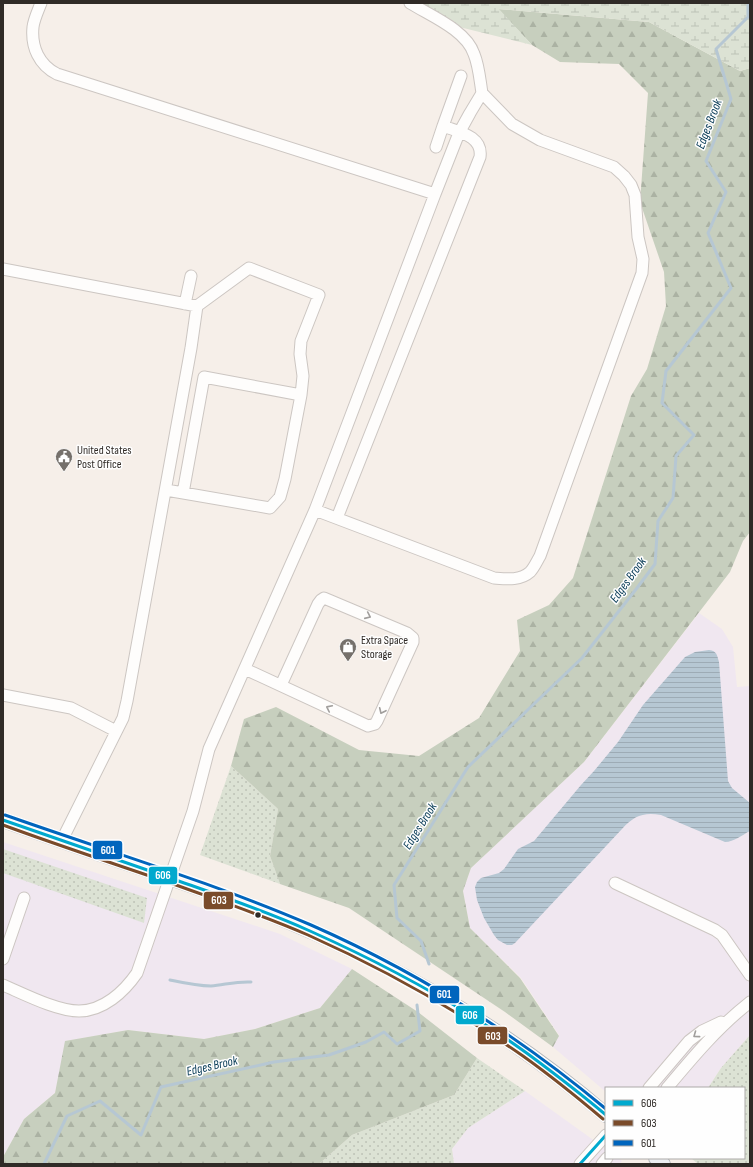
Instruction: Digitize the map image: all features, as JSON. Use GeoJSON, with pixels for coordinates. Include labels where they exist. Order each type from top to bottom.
{"type":"FeatureCollection","features":[{"type":"Feature","properties":{"kind":"main road"},"geometry":{"type":"LineString","coordinates":[[3,820],[262,910],[301,926],[388,967],[504,1037],[544,1065],[605,1114]]}},
{"type":"Feature","properties":{"kind":"street"},"geometry":{"type":"LineString","coordinates":[[41,3],[33,26],[34,47],[40,60],[48,69],[57,74],[435,194]]}},
{"type":"Feature","properties":{"kind":"street"},"geometry":{"type":"LineString","coordinates":[[315,510],[494,578],[508,580],[520,578],[530,572],[540,556],[642,273],[643,259],[638,237],[635,195],[631,185],[624,176],[614,168],[540,140],[512,124],[482,94],[474,54],[468,42],[458,32],[410,3]]}},
{"type":"Feature","properties":{"kind":"street"},"geometry":{"type":"LineString","coordinates":[[436,147],[461,76]]}},
{"type":"Feature","properties":{"kind":"street"},"geometry":{"type":"LineString","coordinates":[[3,985],[61,1008],[80,1011],[98,1007],[115,997],[125,989],[137,973],[193,811],[209,749],[315,510],[459,133],[482,94]]}},
{"type":"Feature","properties":{"kind":"street"},"geometry":{"type":"LineString","coordinates":[[336,518],[480,158],[481,151],[474,138],[443,126]]}},
{"type":"Feature","properties":{"kind":"street"},"geometry":{"type":"LineString","coordinates":[[3,269],[197,306],[249,268],[320,295],[301,341],[300,354],[303,376],[302,395],[280,497],[270,508],[166,490]]}},
{"type":"Feature","properties":{"kind":"street"},"geometry":{"type":"LineString","coordinates":[[185,304],[190,276]]}},
{"type":"Feature","properties":{"kind":"street"},"geometry":{"type":"LineString","coordinates":[[62,840],[116,731],[127,701],[166,490],[197,306]]}},
{"type":"Feature","properties":{"kind":"street"},"geometry":{"type":"LineString","coordinates":[[183,493],[204,377],[302,395]]}},
{"type":"Feature","properties":{"kind":"street"},"geometry":{"type":"LineString","coordinates":[[245,669],[364,725],[372,725],[377,721],[413,642],[412,638],[407,633],[332,600],[324,598],[321,600],[281,685]]}},
{"type":"Feature","properties":{"kind":"street"},"geometry":{"type":"LineString","coordinates":[[3,695],[71,708],[116,731]]}},
{"type":"Feature","properties":{"kind":"street"},"geometry":{"type":"LineString","coordinates":[[615,883],[715,930],[722,936],[750,975]]}},
{"type":"Feature","properties":{"kind":"street"},"geometry":{"type":"LineString","coordinates":[[3,959],[24,898]]}},
{"type":"Feature","properties":{"kind":"street"},"geometry":{"type":"LineString","coordinates":[[669,1087],[712,1035],[750,1002]]}},
{"type":"Feature","properties":{"kind":"street"},"geometry":{"type":"LineString","coordinates":[[650,1087],[689,1041],[702,1032],[731,1017]]}},
{"type":"Feature","properties":{"kind":"street"},"geometry":{"type":"LineString","coordinates":[[580,1164],[605,1136]]}},
{"type":"Feature","properties":{"kind":"shaded area"},"geometry":{"type":"Polygon","coordinates":[[[699,613],[722,629],[733,647],[737,687],[750,686],[750,1035],[721,1068],[709,1087],[605,1087],[605,1091],[553,1047],[559,1035],[521,978],[470,928],[463,891],[471,868],[584,762],[699,613]]]}},
{"type":"Feature","properties":{"kind":"shaded area"},"geometry":{"type":"Polygon","coordinates":[[[3,842],[280,934],[352,969],[320,1008],[255,1029],[204,1039],[128,1030],[66,1041],[55,1093],[24,1119],[3,1157],[3,842]]]}},
{"type":"Feature","properties":{"kind":"shaded area"},"geometry":{"type":"Polygon","coordinates":[[[525,1091],[605,1148],[605,1159],[619,1159],[622,1161],[619,1164],[454,1164],[452,1149],[468,1128],[525,1091]]]}},
{"type":"Feature","properties":{"kind":"green space"},"geometry":{"type":"Polygon","coordinates":[[[414,3],[750,3],[750,68],[740,71],[649,22],[499,9],[532,45],[443,23],[414,3]]]}},
{"type":"Feature","properties":{"kind":"green space"},"geometry":{"type":"Polygon","coordinates":[[[498,9],[649,22],[740,71],[750,68],[750,532],[743,541],[730,572],[584,762],[471,868],[463,891],[470,928],[520,978],[559,1036],[553,1047],[505,1012],[349,908],[280,884],[270,856],[278,809],[231,766],[244,719],[276,707],[359,750],[419,756],[479,718],[520,651],[517,620],[549,605],[573,578],[631,396],[647,369],[666,306],[664,272],[640,202],[648,93],[619,64],[560,62],[532,45],[498,9]]]}},
{"type":"Feature","properties":{"kind":"green space"},"geometry":{"type":"Polygon","coordinates":[[[231,766],[278,809],[270,856],[280,884],[200,855],[231,766]]]}},
{"type":"Feature","properties":{"kind":"green space"},"geometry":{"type":"Polygon","coordinates":[[[3,849],[147,898],[144,923],[3,873],[3,849]]]}},
{"type":"Feature","properties":{"kind":"green space"},"geometry":{"type":"Polygon","coordinates":[[[352,969],[418,1012],[477,1058],[454,1095],[352,1135],[319,1164],[3,1164],[3,1157],[24,1119],[55,1093],[65,1041],[128,1030],[204,1039],[255,1029],[320,1008],[352,969]]]}},
{"type":"Feature","properties":{"kind":"green space"},"geometry":{"type":"Polygon","coordinates":[[[750,1035],[750,1164],[698,1164],[692,1159],[745,1159],[745,1087],[709,1087],[721,1068],[750,1035]]]}},
{"type":"Feature","properties":{"kind":"green space"},"geometry":{"type":"Polygon","coordinates":[[[477,1058],[525,1091],[468,1128],[452,1149],[454,1164],[319,1164],[352,1135],[454,1095],[477,1058]]]}},
{"type":"Feature","properties":{"kind":"water"},"geometry":{"type":"Polygon","coordinates":[[[709,650],[715,652],[719,662],[728,781],[732,788],[750,803],[750,831],[735,840],[725,842],[661,815],[649,814],[639,816],[622,829],[515,943],[512,945],[507,945],[498,940],[484,918],[477,900],[475,887],[477,882],[481,878],[499,873],[504,869],[518,849],[534,841],[618,742],[643,705],[685,657],[695,652],[709,650]]]}},
{"type":"Feature","properties":{"kind":"waterway","name":"Edges Brook"},"geometry":{"type":"LineString","coordinates":[[429,964],[421,941],[397,918],[394,885],[468,767],[582,658],[655,564],[658,521],[673,498],[676,456],[694,435],[662,403],[666,371],[731,288],[708,233],[726,192],[706,161],[731,99],[716,49],[748,17],[748,3]]}},
{"type":"Feature","properties":{"kind":"waterway"},"geometry":{"type":"LineString","coordinates":[[170,980],[211,986],[251,982]]}},
{"type":"Feature","properties":{"kind":"waterway","name":"Edges Brook"},"geometry":{"type":"LineString","coordinates":[[44,1164],[67,1116],[100,1101],[141,1135],[161,1087],[274,1062],[329,1055],[366,1042],[384,1032],[397,1044],[420,1031],[417,1005]]}},
{"type":"Feature","properties":{"kind":"transit line","name":"601"},"geometry":{"type":"LineString","coordinates":[[5,815],[159,867],[273,909],[351,943],[390,963],[465,1006],[537,1055],[605,1108]]}},
{"type":"Feature","properties":{"kind":"transit line","name":"606"},"geometry":{"type":"LineString","coordinates":[[3,820],[260,910],[310,931],[367,958],[450,1003],[503,1036],[605,1114]]}},
{"type":"Feature","properties":{"kind":"transit line","name":"603"},"geometry":{"type":"LineString","coordinates":[[3,825],[259,915],[336,948],[391,976],[471,1022],[544,1071],[603,1119]]}},
{"type":"Feature","properties":{"kind":"transit line","name":"606"},"geometry":{"type":"LineString","coordinates":[[580,1164],[605,1136]]}},
{"type":"Feature","properties":{"kind":"place","name":"United States Post Office"},"geometry":{"type":"Point","coordinates":[64,472]}},
{"type":"Feature","properties":{"kind":"place","name":"Extra Space Storage"},"geometry":{"type":"Point","coordinates":[348,662]}}]}
